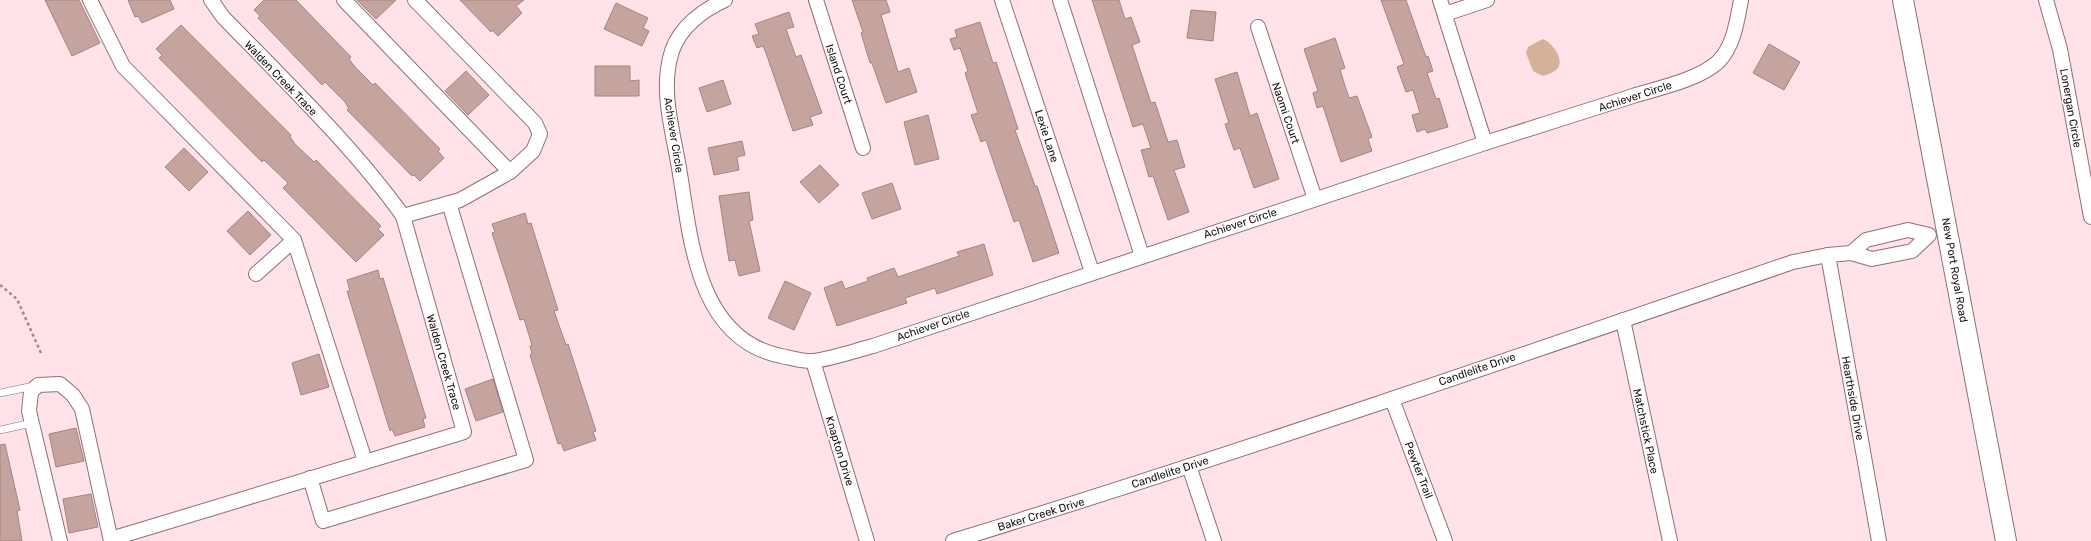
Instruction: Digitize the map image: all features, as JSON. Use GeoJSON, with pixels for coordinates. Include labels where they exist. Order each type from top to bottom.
{"type":"FeatureCollection","features":[{"type":"Feature","properties":{"kind":"main road","name":"New Port Royal Road"},"geometry":{"type":"LineString","coordinates":[[1903,0],[1938,233],[2006,541]]}},
{"type":"Feature","properties":{"kind":"street"},"geometry":{"type":"LineString","coordinates":[[90,0],[123,66],[294,240],[365,461]]}},
{"type":"Feature","properties":{"kind":"street","name":"Walden Creek Trace"},"geometry":{"type":"LineString","coordinates":[[111,540],[365,461],[464,432],[403,216],[388,195],[316,114],[223,17],[211,0]]}},
{"type":"Feature","properties":{"kind":"street"},"geometry":{"type":"LineString","coordinates":[[344,0],[510,172]]}},
{"type":"Feature","properties":{"kind":"street"},"geometry":{"type":"LineString","coordinates":[[403,216],[460,200],[510,172],[532,151],[540,134],[535,123],[415,0]]}},
{"type":"Feature","properties":{"kind":"street","name":"Achiever Circle"},"geometry":{"type":"LineString","coordinates":[[725,0],[708,7],[695,17],[683,32],[672,50],[666,78],[668,109],[692,245],[702,283],[711,302],[727,324],[750,344],[772,354],[813,361],[873,346],[1315,198],[1671,84],[1701,72],[1717,62],[1726,51],[1734,34],[1742,0]]}},
{"type":"Feature","properties":{"kind":"street","name":"Island Court"},"geometry":{"type":"LineString","coordinates":[[816,0],[863,148]]}},
{"type":"Feature","properties":{"kind":"street","name":"Lexie Lane"},"geometry":{"type":"LineString","coordinates":[[1002,0],[1092,272]]}},
{"type":"Feature","properties":{"kind":"street"},"geometry":{"type":"LineString","coordinates":[[1060,0],[1142,256]]}},
{"type":"Feature","properties":{"kind":"street"},"geometry":{"type":"LineString","coordinates":[[1440,0],[1485,143]]}},
{"type":"Feature","properties":{"kind":"street"},"geometry":{"type":"LineString","coordinates":[[1445,14],[1488,0]]}},
{"type":"Feature","properties":{"kind":"street","name":"Lonergan Circle"},"geometry":{"type":"LineString","coordinates":[[2046,0],[2060,50],[2091,217]]}},
{"type":"Feature","properties":{"kind":"street","name":"Naomi Court"},"geometry":{"type":"LineString","coordinates":[[1258,27],[1315,198]]}},
{"type":"Feature","properties":{"kind":"street"},"geometry":{"type":"LineString","coordinates":[[310,478],[323,521],[526,460],[449,203]]}},
{"type":"Feature","properties":{"kind":"street"},"geometry":{"type":"LineString","coordinates":[[1851,253],[1866,240],[1908,230],[1938,233]]}},
{"type":"Feature","properties":{"kind":"street","name":"Candlelite Drive"},"geometry":{"type":"LineString","coordinates":[[1106,494],[1392,399],[1793,262],[1828,255],[1851,253],[1872,259],[1912,250],[1938,233]]}},
{"type":"Feature","properties":{"kind":"street"},"geometry":{"type":"LineString","coordinates":[[256,274],[294,240]]}},
{"type":"Feature","properties":{"kind":"street","name":"Hearthside Drive"},"geometry":{"type":"LineString","coordinates":[[1828,255],[1879,541]]}},
{"type":"Feature","properties":{"kind":"street","name":"Matchstick Place"},"geometry":{"type":"LineString","coordinates":[[1623,320],[1670,541]]}},
{"type":"Feature","properties":{"kind":"street","name":"Knapton Drive"},"geometry":{"type":"LineString","coordinates":[[813,361],[867,541]]}},
{"type":"Feature","properties":{"kind":"street"},"geometry":{"type":"LineString","coordinates":[[60,541],[29,412],[30,392],[38,385],[60,384],[72,394],[82,409],[111,540]]}},
{"type":"Feature","properties":{"kind":"street","name":"Pewter Trail"},"geometry":{"type":"LineString","coordinates":[[1392,399],[1445,541]]}},
{"type":"Feature","properties":{"kind":"street"},"geometry":{"type":"LineString","coordinates":[[1189,466],[1214,541]]}},
{"type":"Feature","properties":{"kind":"street","name":"Baker Creek Drive"},"geometry":{"type":"LineString","coordinates":[[953,541],[1106,494]]}},
{"type":"Feature","properties":{"kind":"lane"},"geometry":{"type":"LineString","coordinates":[[0,393],[38,385]]}},
{"type":"Feature","properties":{"kind":"lane"},"geometry":{"type":"LineString","coordinates":[[0,430],[32,423]]}},
{"type":"Feature","properties":{"kind":"path"},"geometry":{"type":"LineString","coordinates":[[0,285],[17,299],[41,353]]}},
{"type":"Feature","properties":{"kind":"shaded area"},"geometry":{"type":"Polygon","coordinates":[[[1543,39],[1556,50],[1560,62],[1556,70],[1543,76],[1533,71],[1526,53],[1528,47],[1543,39]]]}},
{"type":"Feature","properties":{"kind":"building"},"geometry":{"type":"Polygon","coordinates":[[[45,0],[79,0],[100,43],[72,56],[45,0]]]}},
{"type":"Feature","properties":{"kind":"building"},"geometry":{"type":"Polygon","coordinates":[[[128,0],[170,0],[174,9],[142,23],[138,16],[135,17],[128,0]]]}},
{"type":"Feature","properties":{"kind":"building"},"geometry":{"type":"Polygon","coordinates":[[[264,0],[296,0],[351,57],[349,59],[355,67],[373,85],[375,83],[440,149],[438,151],[444,158],[420,181],[414,175],[412,176],[347,110],[349,109],[345,102],[325,82],[322,85],[258,18],[260,16],[254,10],[264,0]]]}},
{"type":"Feature","properties":{"kind":"building"},"geometry":{"type":"Polygon","coordinates":[[[357,0],[396,0],[376,19],[357,0]]]}},
{"type":"Feature","properties":{"kind":"building"},"geometry":{"type":"Polygon","coordinates":[[[460,0],[524,0],[516,6],[522,13],[498,36],[492,30],[491,32],[460,0]]]}},
{"type":"Feature","properties":{"kind":"building"},"geometry":{"type":"Polygon","coordinates":[[[852,0],[886,0],[890,12],[881,15],[898,72],[909,68],[917,92],[886,103],[872,63],[870,63],[861,33],[863,32],[852,0]]]}},
{"type":"Feature","properties":{"kind":"building"},"geometry":{"type":"Polygon","coordinates":[[[1092,0],[1119,0],[1125,19],[1131,17],[1140,42],[1132,45],[1151,103],[1155,102],[1168,142],[1177,140],[1185,167],[1174,170],[1189,212],[1168,220],[1153,176],[1149,177],[1141,150],[1151,148],[1143,124],[1133,127],[1092,0]]]}},
{"type":"Feature","properties":{"kind":"building"},"geometry":{"type":"Polygon","coordinates":[[[1381,0],[1406,0],[1426,57],[1428,56],[1433,71],[1427,73],[1436,99],[1439,98],[1448,127],[1427,133],[1425,129],[1417,132],[1412,115],[1420,113],[1413,90],[1406,92],[1397,67],[1404,64],[1381,0]]]}},
{"type":"Feature","properties":{"kind":"building"},"geometry":{"type":"Polygon","coordinates":[[[616,3],[648,18],[643,28],[649,31],[642,46],[604,29],[616,3]]]}},
{"type":"Feature","properties":{"kind":"building"},"geometry":{"type":"Polygon","coordinates":[[[1191,10],[1216,12],[1213,41],[1187,38],[1191,10]]]}},
{"type":"Feature","properties":{"kind":"building"},"geometry":{"type":"Polygon","coordinates":[[[789,12],[794,27],[786,29],[796,57],[801,55],[822,113],[810,117],[813,125],[793,131],[763,46],[757,48],[752,36],[759,34],[755,24],[789,12]]]}},
{"type":"Feature","properties":{"kind":"building"},"geometry":{"type":"Polygon","coordinates":[[[980,22],[993,63],[996,62],[1018,129],[1015,130],[1035,186],[1037,186],[1059,253],[1033,262],[1019,220],[1014,222],[986,140],[981,142],[971,115],[978,113],[965,73],[968,71],[960,48],[954,50],[950,39],[957,37],[955,30],[980,22]]]}},
{"type":"Feature","properties":{"kind":"building"},"geometry":{"type":"Polygon","coordinates":[[[181,25],[291,135],[290,137],[295,144],[314,162],[316,160],[381,226],[378,229],[384,235],[356,262],[283,188],[288,183],[264,160],[262,162],[159,58],[162,55],[156,49],[181,25]]]}},
{"type":"Feature","properties":{"kind":"building"},"geometry":{"type":"Polygon","coordinates":[[[1335,38],[1345,68],[1340,70],[1349,98],[1357,96],[1372,137],[1368,139],[1372,151],[1341,162],[1323,106],[1317,108],[1313,93],[1318,91],[1304,49],[1335,38]]]}},
{"type":"Feature","properties":{"kind":"building"},"geometry":{"type":"Polygon","coordinates":[[[1769,44],[1800,62],[1784,90],[1753,73],[1769,44]]]}},
{"type":"Feature","properties":{"kind":"building"},"geometry":{"type":"Polygon","coordinates":[[[595,66],[630,66],[630,81],[639,80],[639,96],[595,96],[595,66]]]}},
{"type":"Feature","properties":{"kind":"building"},"geometry":{"type":"Polygon","coordinates":[[[466,71],[489,95],[468,115],[445,91],[466,71]]]}},
{"type":"Feature","properties":{"kind":"building"},"geometry":{"type":"Polygon","coordinates":[[[1237,72],[1250,116],[1257,113],[1279,179],[1254,188],[1240,148],[1234,150],[1225,124],[1229,123],[1215,79],[1237,72]]]}},
{"type":"Feature","properties":{"kind":"building"},"geometry":{"type":"Polygon","coordinates":[[[723,80],[731,104],[707,112],[699,88],[723,80]]]}},
{"type":"Feature","properties":{"kind":"building"},"geometry":{"type":"Polygon","coordinates":[[[928,115],[939,159],[915,165],[904,122],[928,115]]]}},
{"type":"Feature","properties":{"kind":"building"},"geometry":{"type":"Polygon","coordinates":[[[742,141],[745,155],[737,157],[739,170],[714,175],[708,148],[742,141]]]}},
{"type":"Feature","properties":{"kind":"building"},"geometry":{"type":"Polygon","coordinates":[[[184,148],[208,172],[189,191],[165,167],[184,148]]]}},
{"type":"Feature","properties":{"kind":"building"},"geometry":{"type":"Polygon","coordinates":[[[820,165],[839,185],[819,203],[800,182],[820,165]]]}},
{"type":"Feature","properties":{"kind":"building"},"geometry":{"type":"Polygon","coordinates":[[[892,183],[901,209],[872,219],[862,193],[892,183]]]}},
{"type":"Feature","properties":{"kind":"building"},"geometry":{"type":"Polygon","coordinates":[[[749,192],[753,220],[749,221],[760,271],[739,276],[735,260],[729,261],[719,196],[749,192]]]}},
{"type":"Feature","properties":{"kind":"building"},"geometry":{"type":"Polygon","coordinates":[[[248,211],[271,235],[250,255],[227,231],[248,211]]]}},
{"type":"Feature","properties":{"kind":"building"},"geometry":{"type":"Polygon","coordinates":[[[525,213],[528,224],[531,223],[558,310],[554,311],[566,345],[568,344],[596,431],[593,432],[596,440],[564,451],[561,443],[558,444],[530,355],[532,354],[530,346],[532,345],[524,319],[520,320],[492,233],[495,232],[492,224],[525,213]]]}},
{"type":"Feature","properties":{"kind":"building"},"geometry":{"type":"Polygon","coordinates":[[[984,244],[993,275],[937,294],[935,288],[905,298],[907,303],[837,326],[824,288],[842,281],[845,289],[868,281],[867,278],[894,268],[898,277],[959,256],[957,252],[984,244]]]}},
{"type":"Feature","properties":{"kind":"building"},"geometry":{"type":"Polygon","coordinates":[[[378,270],[380,279],[383,278],[426,418],[423,419],[425,427],[395,436],[392,429],[390,431],[347,291],[350,291],[347,280],[378,270]]]}},
{"type":"Feature","properties":{"kind":"building"},"geometry":{"type":"Polygon","coordinates":[[[785,281],[811,293],[794,330],[768,318],[785,281]]]}},
{"type":"Feature","properties":{"kind":"building"},"geometry":{"type":"Polygon","coordinates":[[[319,354],[329,387],[301,395],[292,363],[319,354]]]}},
{"type":"Feature","properties":{"kind":"building"},"geometry":{"type":"Polygon","coordinates":[[[493,379],[503,412],[476,421],[465,389],[493,379]]]}},
{"type":"Feature","properties":{"kind":"building"},"geometry":{"type":"Polygon","coordinates":[[[76,428],[84,461],[56,467],[49,434],[76,428]]]}},
{"type":"Feature","properties":{"kind":"building"},"geometry":{"type":"Polygon","coordinates":[[[5,444],[20,510],[17,511],[22,541],[0,541],[0,445],[5,444]]]}},
{"type":"Feature","properties":{"kind":"building"},"geometry":{"type":"Polygon","coordinates":[[[91,494],[98,527],[69,533],[63,499],[91,494]]]}}]}
